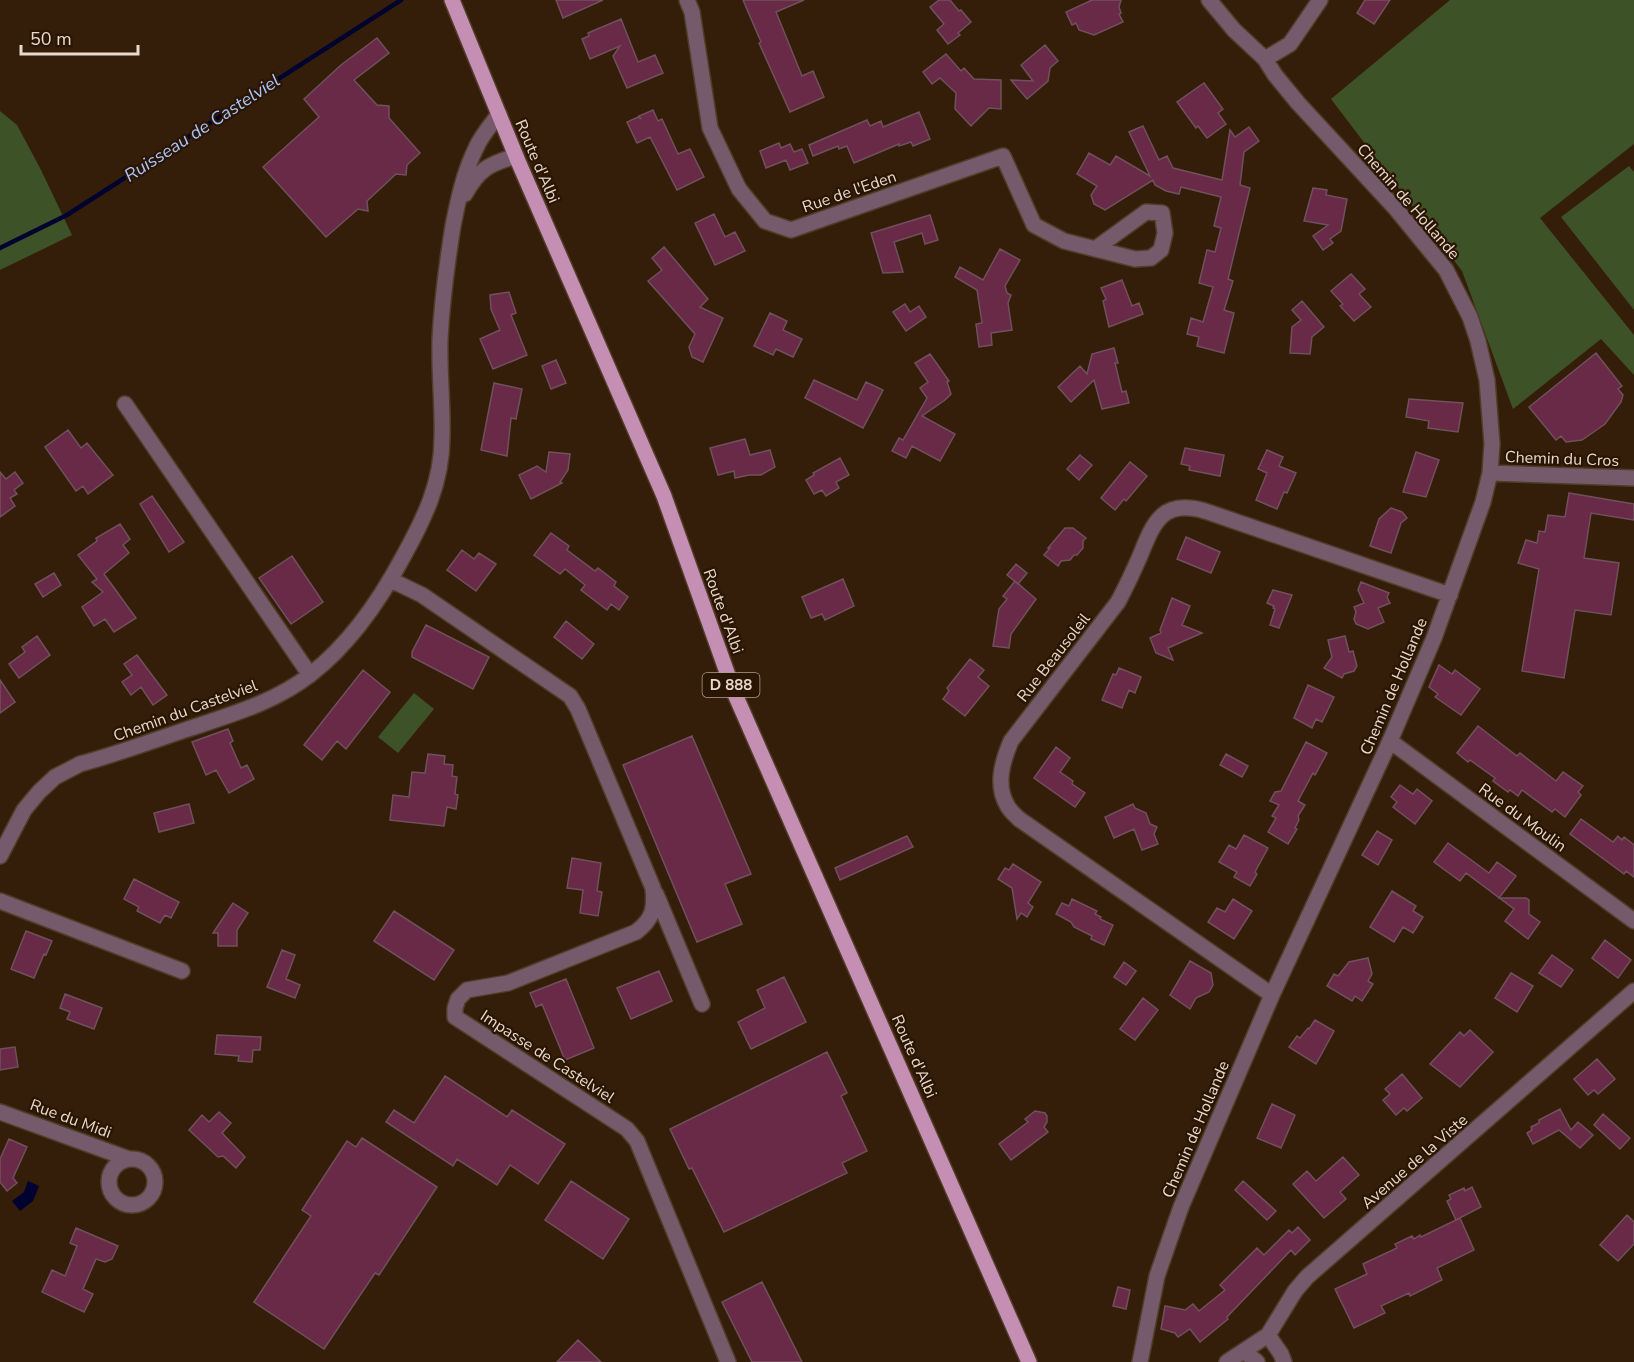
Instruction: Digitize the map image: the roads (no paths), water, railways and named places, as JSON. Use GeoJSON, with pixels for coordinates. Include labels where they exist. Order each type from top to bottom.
{"type":"FeatureCollection","features":[{"type":"Feature","properties":{"kind":"main road","name":"Route d'Albi"},"geometry":{"type":"LineString","coordinates":[[452,0],[516,156],[664,496],[734,692],[1029,1362]]}},
{"type":"Feature","properties":{"kind":"street","name":"Rue de l'Eden"},"geometry":{"type":"LineString","coordinates":[[687,0],[692,12],[710,128],[739,189],[765,221],[791,230],[1003,156],[1034,225],[1065,241],[1095,249]]}},
{"type":"Feature","properties":{"kind":"street","name":"Chemin de Hollande"},"geometry":{"type":"LineString","coordinates":[[1140,1362],[1157,1276],[1180,1207],[1272,995],[1390,741],[1434,638],[1483,502],[1490,473],[1492,444],[1487,380],[1470,317],[1446,270],[1429,247],[1298,103],[1265,59],[1234,30],[1209,0]]}},
{"type":"Feature","properties":{"kind":"street"},"geometry":{"type":"LineString","coordinates":[[1265,59],[1290,44],[1320,0]]}},
{"type":"Feature","properties":{"kind":"street","name":"Chemin du Castelviel"},"geometry":{"type":"LineString","coordinates":[[0,856],[24,810],[55,777],[81,764],[245,710],[280,694],[310,675],[333,655],[391,580],[423,520],[435,492],[441,469],[440,340],[446,267],[456,210],[465,177],[476,147],[499,114]]}},
{"type":"Feature","properties":{"kind":"street","name":"Chemin du Castelviel"},"geometry":{"type":"LineString","coordinates":[[456,210],[472,182],[485,167],[516,156]]}},
{"type":"Feature","properties":{"kind":"street"},"geometry":{"type":"LineString","coordinates":[[124,404],[310,675]]}},
{"type":"Feature","properties":{"kind":"street","name":"Chemin du Cros"},"geometry":{"type":"LineString","coordinates":[[1490,473],[1634,478]]}},
{"type":"Feature","properties":{"kind":"street","name":"Rue Beausoleil"},"geometry":{"type":"LineString","coordinates":[[1272,995],[1019,819],[1006,804],[1000,771],[1011,741],[1118,603],[1131,578],[1151,527],[1161,515],[1176,507],[1191,507],[1205,511],[1449,595]]}},
{"type":"Feature","properties":{"kind":"street","name":"Impasse de Castelviel"},"geometry":{"type":"LineString","coordinates":[[391,580],[422,595],[570,696],[578,709],[702,1004]]}},
{"type":"Feature","properties":{"kind":"street","name":"Rue du Moulin"},"geometry":{"type":"LineString","coordinates":[[1390,741],[1634,921]]}},
{"type":"Feature","properties":{"kind":"street","name":"Impasse de Castelviel"},"geometry":{"type":"LineString","coordinates":[[653,888],[655,902],[652,913],[647,924],[636,932],[508,983],[467,990],[458,999],[454,1008],[455,1017],[627,1129],[637,1141],[728,1362]]}},
{"type":"Feature","properties":{"kind":"street"},"geometry":{"type":"LineString","coordinates":[[0,901],[182,971]]}},
{"type":"Feature","properties":{"kind":"street","name":"Avenue de la Viste"},"geometry":{"type":"LineString","coordinates":[[1227,1362],[1268,1335],[1295,1291],[1307,1277],[1634,991]]}},
{"type":"Feature","properties":{"kind":"street","name":"Rue du Midi"},"geometry":{"type":"LineString","coordinates":[[0,1112],[129,1159]]}},
{"type":"Feature","properties":{"kind":"street"},"geometry":{"type":"LineString","coordinates":[[1268,1335],[1284,1362]]}},
{"type":"Feature","properties":{"kind":"street"},"geometry":{"type":"LineString","coordinates":[[1245,1352],[1257,1362]]}},
{"type":"Feature","properties":{"kind":"water"},"geometry":{"type":"Polygon","coordinates":[[[28,1181],[39,1186],[33,1201],[20,1211],[12,1201],[24,1192],[28,1181]]]}},
{"type":"Feature","properties":{"kind":"waterway","name":"Ruisseau de Castelviel"},"geometry":{"type":"LineString","coordinates":[[0,248],[67,215],[401,0]]}}]}
